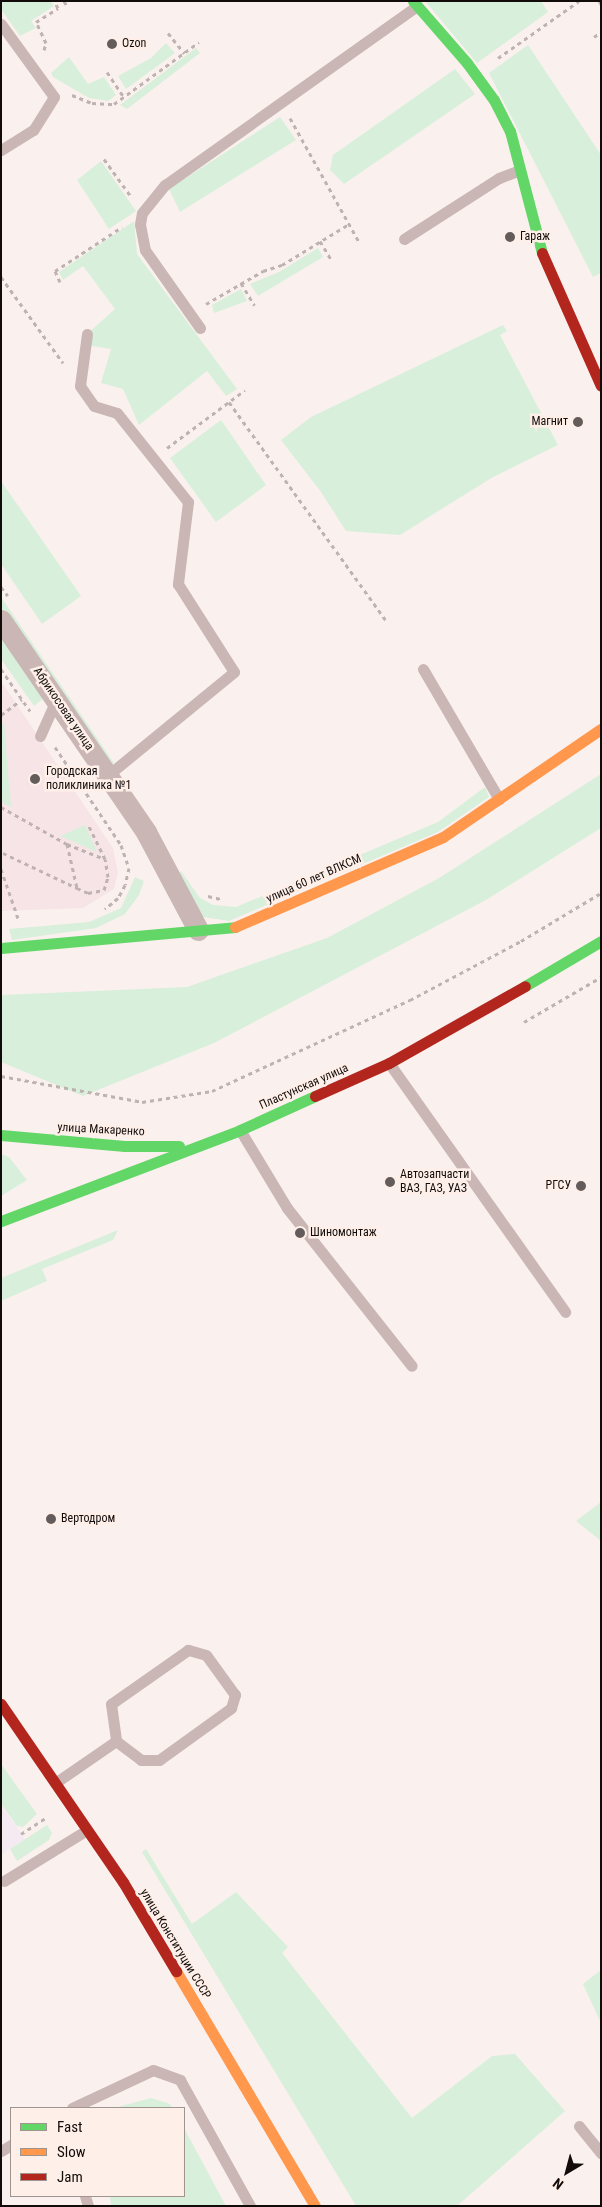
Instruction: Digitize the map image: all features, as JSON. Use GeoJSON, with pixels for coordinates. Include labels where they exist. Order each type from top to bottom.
{"type":"FeatureCollection","features":[{"type":"Feature","properties":{"kind":"street"},"geometry":{"type":"LineString","coordinates":[[415,3],[475,74],[494,100],[510,131],[522,169],[546,262],[601,386]]}},
{"type":"Feature","properties":{"kind":"street","name":"Абрикосовая улица"},"geometry":{"type":"LineString","coordinates":[[7,611],[56,700],[164,861],[198,930]]}},
{"type":"Feature","properties":{"kind":"street","name":"улица 60 лет ВЛКСМ"},"geometry":{"type":"LineString","coordinates":[[1,948],[242,926],[443,837],[601,730]]}},
{"type":"Feature","properties":{"kind":"street","name":"Пластунская улица"},"geometry":{"type":"LineString","coordinates":[[1,1221],[201,1146],[389,1063],[474,1017],[601,941]]}},
{"type":"Feature","properties":{"kind":"street","name":"улица Макаренко"},"geometry":{"type":"LineString","coordinates":[[1,1135],[125,1146],[201,1146]]}},
{"type":"Feature","properties":{"kind":"street","name":"улица Конституции СССР"},"geometry":{"type":"LineString","coordinates":[[1,1704],[122,1882],[315,2206]]}},
{"type":"Feature","properties":{"kind":"lane"},"geometry":{"type":"LineString","coordinates":[[200,328],[192,312],[145,250],[140,224],[142,213],[165,185],[281,103],[415,3]]}},
{"type":"Feature","properties":{"kind":"lane"},"geometry":{"type":"LineString","coordinates":[[1,24],[54,97],[32,130],[1,150]]}},
{"type":"Feature","properties":{"kind":"lane"},"geometry":{"type":"LineString","coordinates":[[404,239],[499,178],[522,169]]}},
{"type":"Feature","properties":{"kind":"lane"},"geometry":{"type":"LineString","coordinates":[[87,334],[80,386],[94,406],[117,413],[188,502],[178,584],[234,672],[108,776]]}},
{"type":"Feature","properties":{"kind":"lane"},"geometry":{"type":"LineString","coordinates":[[423,669],[499,799]]}},
{"type":"Feature","properties":{"kind":"lane"},"geometry":{"type":"LineString","coordinates":[[42,733],[56,700]]}},
{"type":"Feature","properties":{"kind":"lane"},"geometry":{"type":"LineString","coordinates":[[389,1063],[565,1312]]}},
{"type":"Feature","properties":{"kind":"lane"},"geometry":{"type":"LineString","coordinates":[[240,1130],[287,1208],[412,1366]]}},
{"type":"Feature","properties":{"kind":"lane"},"geometry":{"type":"LineString","coordinates":[[188,1650],[206,1655],[235,1695],[231,1708],[159,1760],[141,1760],[116,1741],[111,1704],[188,1650]]}},
{"type":"Feature","properties":{"kind":"lane"},"geometry":{"type":"LineString","coordinates":[[55,1783],[116,1741]]}},
{"type":"Feature","properties":{"kind":"lane"},"geometry":{"type":"LineString","coordinates":[[4,1881],[87,1830]]}},
{"type":"Feature","properties":{"kind":"lane"},"geometry":{"type":"LineString","coordinates":[[74,2107],[153,2070],[180,2080],[250,2206]]}},
{"type":"Feature","properties":{"kind":"lane"},"geometry":{"type":"LineString","coordinates":[[579,2126],[601,2154]]}},
{"type":"Feature","properties":{"kind":"path"},"geometry":{"type":"LineString","coordinates":[[42,58],[46,43],[36,22],[58,8],[54,1]]}},
{"type":"Feature","properties":{"kind":"path"},"geometry":{"type":"LineString","coordinates":[[64,1],[67,6]]}},
{"type":"Feature","properties":{"kind":"path"},"geometry":{"type":"LineString","coordinates":[[475,74],[580,1]]}},
{"type":"Feature","properties":{"kind":"path"},"geometry":{"type":"LineString","coordinates":[[594,37],[601,32]]}},
{"type":"Feature","properties":{"kind":"path"},"geometry":{"type":"LineString","coordinates":[[168,33],[184,53]]}},
{"type":"Feature","properties":{"kind":"path"},"geometry":{"type":"LineString","coordinates":[[68,94],[92,103],[114,104],[199,42]]}},
{"type":"Feature","properties":{"kind":"path"},"geometry":{"type":"LineString","coordinates":[[107,72],[124,97]]}},
{"type":"Feature","properties":{"kind":"path"},"geometry":{"type":"LineString","coordinates":[[281,103],[359,242]]}},
{"type":"Feature","properties":{"kind":"path"},"geometry":{"type":"LineString","coordinates":[[60,282],[55,271],[142,213],[104,159]]}},
{"type":"Feature","properties":{"kind":"path"},"geometry":{"type":"LineString","coordinates":[[192,312],[242,283],[282,265],[349,224]]}},
{"type":"Feature","properties":{"kind":"path"},"geometry":{"type":"LineString","coordinates":[[320,241],[331,259]]}},
{"type":"Feature","properties":{"kind":"path"},"geometry":{"type":"LineString","coordinates":[[1,277],[80,386]]}},
{"type":"Feature","properties":{"kind":"path"},"geometry":{"type":"LineString","coordinates":[[242,283],[254,305]]}},
{"type":"Feature","properties":{"kind":"path"},"geometry":{"type":"LineString","coordinates":[[153,458],[245,390]]}},
{"type":"Feature","properties":{"kind":"path"},"geometry":{"type":"LineString","coordinates":[[229,402],[388,623]]}},
{"type":"Feature","properties":{"kind":"path"},"geometry":{"type":"LineString","coordinates":[[1,587],[7,611]]}},
{"type":"Feature","properties":{"kind":"path"},"geometry":{"type":"LineString","coordinates":[[1,669],[42,733],[121,845],[129,868],[125,885],[118,898],[98,912]]}},
{"type":"Feature","properties":{"kind":"path"},"geometry":{"type":"LineString","coordinates":[[1,715],[22,699]]}},
{"type":"Feature","properties":{"kind":"path"},"geometry":{"type":"LineString","coordinates":[[1,807],[67,844],[105,859]]}},
{"type":"Feature","properties":{"kind":"path"},"geometry":{"type":"LineString","coordinates":[[4,853],[88,893],[104,890],[108,877],[105,859],[88,824]]}},
{"type":"Feature","properties":{"kind":"path"},"geometry":{"type":"LineString","coordinates":[[67,844],[77,888]]}},
{"type":"Feature","properties":{"kind":"path"},"geometry":{"type":"LineString","coordinates":[[1,869],[19,921],[10,922]]}},
{"type":"Feature","properties":{"kind":"path"},"geometry":{"type":"LineString","coordinates":[[1,1076],[142,1102],[212,1091],[410,1000],[521,942],[601,893]]}},
{"type":"Feature","properties":{"kind":"path"},"geometry":{"type":"LineString","coordinates":[[204,895],[229,900]]}},
{"type":"Feature","properties":{"kind":"path"},"geometry":{"type":"LineString","coordinates":[[21,1834],[48,1817]]}},
{"type":"Feature","properties":{"kind":"shaded area","name":"Городская поликлиника №1"},"geometry":{"type":"Polygon","coordinates":[[[1,681],[113,848],[118,873],[114,889],[83,908],[1,911],[1,681]]]}},
{"type":"Feature","properties":{"kind":"shaded area"},"geometry":{"type":"Polygon","coordinates":[[[1,1805],[25,1839],[1,1854],[1,1805]]]}},
{"type":"Feature","properties":{"kind":"green space"},"geometry":{"type":"Polygon","coordinates":[[[1,1],[51,1],[54,6],[31,21],[36,28],[20,36],[1,9],[1,1]]]}},
{"type":"Feature","properties":{"kind":"green space"},"geometry":{"type":"Polygon","coordinates":[[[425,1],[541,1],[548,12],[477,63],[425,1]]]}},
{"type":"Feature","properties":{"kind":"green space"},"geometry":{"type":"Polygon","coordinates":[[[166,43],[175,53],[126,89],[118,76],[151,58],[166,43]]]}},
{"type":"Feature","properties":{"kind":"green space"},"geometry":{"type":"Polygon","coordinates":[[[528,45],[601,155],[601,273],[593,277],[489,73],[528,45]]]}},
{"type":"Feature","properties":{"kind":"green space"},"geometry":{"type":"Polygon","coordinates":[[[196,48],[200,53],[127,109],[120,105],[196,48]]]}},
{"type":"Feature","properties":{"kind":"green space"},"geometry":{"type":"Polygon","coordinates":[[[69,57],[88,84],[104,77],[116,95],[108,101],[89,98],[53,77],[51,73],[69,57]]]}},
{"type":"Feature","properties":{"kind":"green space"},"geometry":{"type":"Polygon","coordinates":[[[455,69],[475,94],[344,184],[330,170],[333,155],[455,69]]]}},
{"type":"Feature","properties":{"kind":"green space"},"geometry":{"type":"Polygon","coordinates":[[[280,117],[296,140],[180,212],[169,189],[280,117]]]}},
{"type":"Feature","properties":{"kind":"green space"},"geometry":{"type":"Polygon","coordinates":[[[101,161],[136,211],[109,229],[77,180],[101,161]]]}},
{"type":"Feature","properties":{"kind":"green space"},"geometry":{"type":"Polygon","coordinates":[[[134,221],[137,254],[237,389],[226,396],[207,371],[139,425],[123,389],[101,383],[111,349],[86,345],[87,334],[115,309],[83,266],[63,280],[59,272],[134,221]]]}},
{"type":"Feature","properties":{"kind":"green space"},"geometry":{"type":"Polygon","coordinates":[[[318,248],[323,257],[258,296],[250,284],[279,272],[318,248]]]}},
{"type":"Feature","properties":{"kind":"green space"},"geometry":{"type":"Polygon","coordinates":[[[241,289],[247,301],[214,313],[212,305],[241,289]]]}},
{"type":"Feature","properties":{"kind":"green space"},"geometry":{"type":"Polygon","coordinates":[[[503,325],[507,331],[500,335],[558,445],[493,477],[400,535],[346,531],[321,492],[281,440],[311,417],[503,325]]]}},
{"type":"Feature","properties":{"kind":"green space"},"geometry":{"type":"Polygon","coordinates":[[[221,420],[266,485],[216,522],[170,458],[221,420]]]}},
{"type":"Feature","properties":{"kind":"green space"},"geometry":{"type":"Polygon","coordinates":[[[1,481],[81,596],[42,624],[1,564],[1,481]]]}},
{"type":"Feature","properties":{"kind":"green space"},"geometry":{"type":"Polygon","coordinates":[[[1,597],[114,763],[107,768],[1,612],[1,597]]]}},
{"type":"Feature","properties":{"kind":"green space"},"geometry":{"type":"Polygon","coordinates":[[[1,636],[43,699],[34,706],[1,659],[1,636]]]}},
{"type":"Feature","properties":{"kind":"green space"},"geometry":{"type":"Polygon","coordinates":[[[1,722],[4,724],[11,807],[1,802],[1,722]]]}},
{"type":"Feature","properties":{"kind":"green space"},"geometry":{"type":"Polygon","coordinates":[[[601,774],[601,828],[486,900],[214,1043],[83,1096],[1,1062],[1,995],[187,987],[327,938],[439,878],[601,774]]]}},
{"type":"Feature","properties":{"kind":"green space"},"geometry":{"type":"Polygon","coordinates":[[[485,787],[489,797],[438,832],[229,921],[197,916],[175,876],[181,871],[200,898],[213,905],[236,907],[438,822],[485,787]]]}},
{"type":"Feature","properties":{"kind":"green space"},"geometry":{"type":"Polygon","coordinates":[[[85,825],[97,852],[60,836],[85,825]]]}},
{"type":"Feature","properties":{"kind":"green space"},"geometry":{"type":"Polygon","coordinates":[[[135,877],[144,881],[139,895],[125,914],[96,928],[12,940],[9,929],[89,922],[121,908],[135,877]]]}},
{"type":"Feature","properties":{"kind":"green space"},"geometry":{"type":"Polygon","coordinates":[[[1,1154],[9,1157],[27,1180],[1,1196],[1,1154]]]}},
{"type":"Feature","properties":{"kind":"green space"},"geometry":{"type":"Polygon","coordinates":[[[118,1230],[113,1240],[42,1269],[47,1281],[1,1301],[1,1278],[118,1230]]]}},
{"type":"Feature","properties":{"kind":"green space"},"geometry":{"type":"Polygon","coordinates":[[[601,1502],[601,1541],[576,1521],[601,1502]]]}},
{"type":"Feature","properties":{"kind":"green space"},"geometry":{"type":"Polygon","coordinates":[[[1,1764],[37,1814],[23,1827],[17,1826],[1,1804],[1,1764]]]}},
{"type":"Feature","properties":{"kind":"green space"},"geometry":{"type":"Polygon","coordinates":[[[47,1825],[52,1833],[49,1840],[17,1861],[10,1849],[47,1825]]]}},
{"type":"Feature","properties":{"kind":"green space"},"geometry":{"type":"Polygon","coordinates":[[[146,1849],[192,1924],[236,1892],[288,1947],[282,1953],[412,2118],[492,2056],[515,2054],[565,2111],[457,2206],[356,2206],[142,1852],[146,1849]]]}},
{"type":"Feature","properties":{"kind":"green space"},"geometry":{"type":"Polygon","coordinates":[[[601,1970],[601,2020],[600,2021],[583,1984],[601,1970]]]}},
{"type":"Feature","properties":{"kind":"green space"},"geometry":{"type":"Polygon","coordinates":[[[151,2098],[170,2104],[172,2107],[118,2107],[151,2098]]]}},
{"type":"Feature","properties":{"kind":"green space"},"geometry":{"type":"Polygon","coordinates":[[[185,2130],[226,2206],[111,2206],[110,2197],[185,2197],[185,2130]]]}},
{"type":"Feature","properties":{"kind":"traffic: fast"},"geometry":{"type":"LineString","coordinates":[[413,1],[467,63],[494,100],[510,131],[542,253]]}},
{"type":"Feature","properties":{"kind":"traffic: fast"},"geometry":{"type":"LineString","coordinates":[[1,948],[235,927]]}},
{"type":"Feature","properties":{"kind":"traffic: fast"},"geometry":{"type":"LineString","coordinates":[[525,986],[601,941]]}},
{"type":"Feature","properties":{"kind":"traffic: fast"},"geometry":{"type":"LineString","coordinates":[[1,1221],[240,1130],[315,1096]]}},
{"type":"Feature","properties":{"kind":"traffic: fast"},"geometry":{"type":"LineString","coordinates":[[1,1135],[125,1146],[179,1146]]}},
{"type":"Feature","properties":{"kind":"traffic: slow"},"geometry":{"type":"LineString","coordinates":[[235,927],[443,837],[601,729]]}},
{"type":"Feature","properties":{"kind":"traffic: slow"},"geometry":{"type":"LineString","coordinates":[[176,1971],[315,2206]]}},
{"type":"Feature","properties":{"kind":"traffic: jam"},"geometry":{"type":"LineString","coordinates":[[542,253],[601,386]]}},
{"type":"Feature","properties":{"kind":"traffic: jam"},"geometry":{"type":"LineString","coordinates":[[315,1096],[389,1063],[525,986]]}},
{"type":"Feature","properties":{"kind":"traffic: jam"},"geometry":{"type":"LineString","coordinates":[[1,1704],[123,1882],[176,1971]]}},
{"type":"Feature","properties":{"kind":"place","name":"Ozon"},"geometry":{"type":"Point","coordinates":[112,44]}},
{"type":"Feature","properties":{"kind":"place","name":"Гараж"},"geometry":{"type":"Point","coordinates":[510,237]}},
{"type":"Feature","properties":{"kind":"place","name":"Магнит"},"geometry":{"type":"Point","coordinates":[578,422]}},
{"type":"Feature","properties":{"kind":"place","name":"Городская поликлиника №1"},"geometry":{"type":"Point","coordinates":[35,779]}},
{"type":"Feature","properties":{"kind":"place","name":"Автозапчасти ВАЗ, ГАЗ, УАЗ"},"geometry":{"type":"Point","coordinates":[390,1182]}},
{"type":"Feature","properties":{"kind":"place","name":"РГСУ"},"geometry":{"type":"Point","coordinates":[581,1186]}},
{"type":"Feature","properties":{"kind":"place","name":"Шиномонтаж"},"geometry":{"type":"Point","coordinates":[300,1233]}},
{"type":"Feature","properties":{"kind":"place","name":"Вертодром"},"geometry":{"type":"Point","coordinates":[51,1519]}}]}
